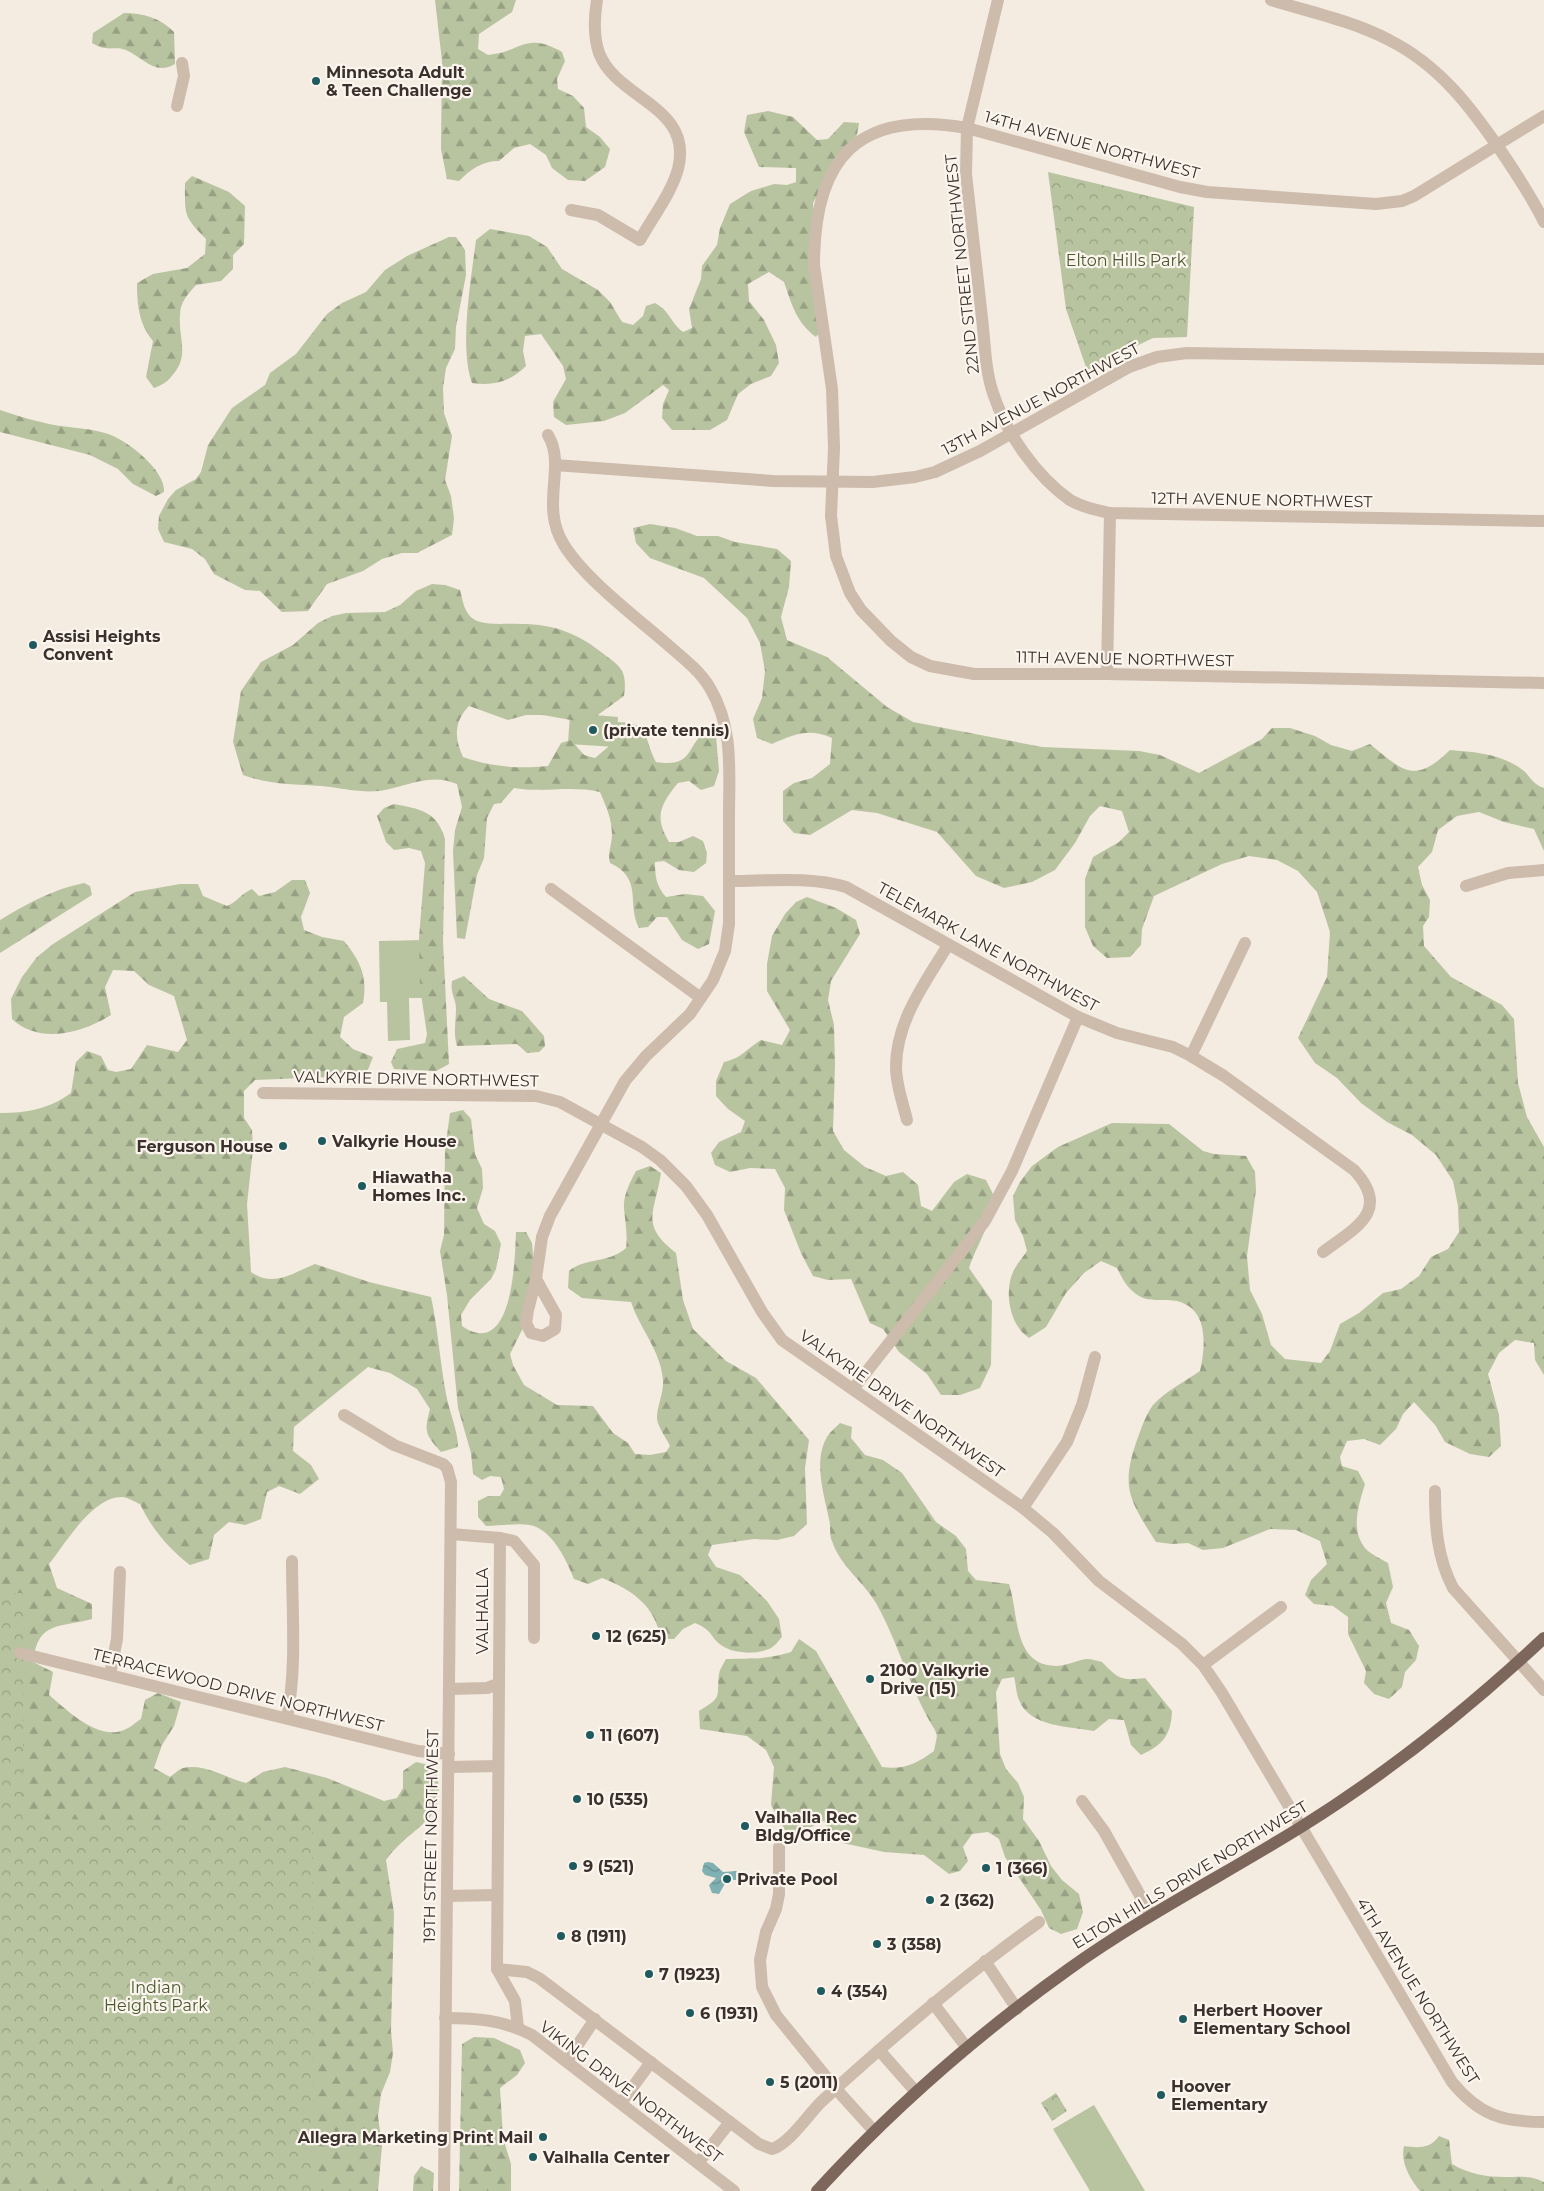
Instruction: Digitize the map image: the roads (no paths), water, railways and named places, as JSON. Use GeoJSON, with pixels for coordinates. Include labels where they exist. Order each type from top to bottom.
{"type":"FeatureCollection","features":[{"type":"Feature","properties":{"kind":"main road","name":"ELTON HILLS DRIVE NORTHWEST"},"geometry":{"type":"LineString","coordinates":[[818,2191],[874,2130],[916,2092],[967,2048],[1069,1969],[1151,1915],[1300,1828],[1393,1767],[1453,1719],[1544,1638]]}},
{"type":"Feature","properties":{"kind":"street"},"geometry":{"type":"LineString","coordinates":[[571,210],[598,215],[640,240],[672,184],[680,158],[675,130],[667,118],[622,82],[610,70],[600,54],[594,36],[597,0]]}},
{"type":"Feature","properties":{"kind":"street","name":"22ND STREET NORTHWEST"},"geometry":{"type":"LineString","coordinates":[[998,0],[967,128],[966,174],[988,376],[1000,411],[1012,433]]}},
{"type":"Feature","properties":{"kind":"street"},"geometry":{"type":"LineString","coordinates":[[1271,0],[1363,29],[1407,49],[1439,73],[1474,112],[1497,145],[1544,222]]}},
{"type":"Feature","properties":{"kind":"street"},"geometry":{"type":"LineString","coordinates":[[177,106],[184,76],[182,63]]}},
{"type":"Feature","properties":{"kind":"street","name":"14TH AVENUE NORTHWEST"},"geometry":{"type":"LineString","coordinates":[[833,482],[832,389],[814,265],[816,224],[826,186],[844,154],[856,141],[874,132],[918,122],[967,128],[1198,190],[1376,204],[1402,201],[1414,196],[1544,116]]}},
{"type":"Feature","properties":{"kind":"street","name":"13TH AVENUE NORTHWEST"},"geometry":{"type":"LineString","coordinates":[[555,465],[773,481],[873,482],[915,477],[953,465],[1129,367],[1146,360],[1175,354],[1544,359]]}},
{"type":"Feature","properties":{"kind":"street","name":"12TH AVENUE NORTHWEST"},"geometry":{"type":"LineString","coordinates":[[1012,433],[1040,473],[1055,488],[1072,501],[1090,509],[1110,513],[1544,522]]}},
{"type":"Feature","properties":{"kind":"street"},"geometry":{"type":"LineString","coordinates":[[536,1279],[538,1253],[544,1229],[558,1200],[630,1074],[690,1014],[713,980],[724,951],[729,924],[730,880],[728,732],[718,702],[710,688],[694,668],[586,572],[564,546],[556,531],[552,514],[555,452],[548,435]]}},
{"type":"Feature","properties":{"kind":"street","name":"11TH AVENUE NORTHWEST"},"geometry":{"type":"LineString","coordinates":[[833,482],[832,536],[841,574],[861,610],[891,641],[911,657],[930,666],[974,674],[1107,674],[1544,683]]}},
{"type":"Feature","properties":{"kind":"street"},"geometry":{"type":"LineString","coordinates":[[1107,674],[1110,513]]}},
{"type":"Feature","properties":{"kind":"street"},"geometry":{"type":"LineString","coordinates":[[1466,886],[1508,873],[1544,870]]}},
{"type":"Feature","properties":{"kind":"street","name":"TELEMARK LANE NORTHWEST"},"geometry":{"type":"LineString","coordinates":[[730,880],[809,880],[846,887],[1078,1017],[1117,1033],[1173,1047],[1191,1056],[1354,1170],[1365,1182],[1370,1193],[1371,1205],[1368,1216],[1323,1252]]}},
{"type":"Feature","properties":{"kind":"street"},"geometry":{"type":"LineString","coordinates":[[551,889],[701,998]]}},
{"type":"Feature","properties":{"kind":"street"},"geometry":{"type":"LineString","coordinates":[[1191,1056],[1245,943]]}},
{"type":"Feature","properties":{"kind":"street"},"geometry":{"type":"LineString","coordinates":[[907,1120],[897,1078],[898,1043],[909,1010],[948,945]]}},
{"type":"Feature","properties":{"kind":"street"},"geometry":{"type":"LineString","coordinates":[[853,1389],[985,1222],[1012,1171],[1078,1017]]}},
{"type":"Feature","properties":{"kind":"street","name":"VALKYRIE DRIVE NORTHWEST"},"geometry":{"type":"LineString","coordinates":[[263,1094],[536,1096],[560,1102],[642,1147],[673,1171],[707,1215],[771,1326],[796,1351],[1023,1508],[1053,1533],[1098,1580],[1175,1638],[1203,1665],[1222,1693],[1300,1828]]}},
{"type":"Feature","properties":{"kind":"street"},"geometry":{"type":"LineString","coordinates":[[1023,1508],[1067,1442],[1082,1405],[1095,1358]]}},
{"type":"Feature","properties":{"kind":"street","name":"19TH STREET NORTHWEST"},"geometry":{"type":"LineString","coordinates":[[344,1415],[394,1445],[443,1464],[447,1468],[451,1482],[444,2191]]}},
{"type":"Feature","properties":{"kind":"street"},"geometry":{"type":"LineString","coordinates":[[1434,1490],[1435,1524],[1444,1570],[1453,1588],[1544,1690]]}},
{"type":"Feature","properties":{"kind":"street"},"geometry":{"type":"LineString","coordinates":[[450,1534],[500,1538],[514,1542],[534,1565],[534,1638]]}},
{"type":"Feature","properties":{"kind":"street","name":"VALHALLA"},"geometry":{"type":"LineString","coordinates":[[497,1969],[500,1538]]}},
{"type":"Feature","properties":{"kind":"street"},"geometry":{"type":"LineString","coordinates":[[287,1718],[291,1696],[292,1666],[292,1561]]}},
{"type":"Feature","properties":{"kind":"street"},"geometry":{"type":"LineString","coordinates":[[110,1674],[117,1639],[120,1572]]}},
{"type":"Feature","properties":{"kind":"street"},"geometry":{"type":"LineString","coordinates":[[1203,1665],[1281,1607]]}},
{"type":"Feature","properties":{"kind":"street","name":"TERRACEWOOD DRIVE NORTHWEST"},"geometry":{"type":"LineString","coordinates":[[20,1653],[287,1718],[418,1751],[449,1761]]}},
{"type":"Feature","properties":{"kind":"street"},"geometry":{"type":"LineString","coordinates":[[449,1689],[487,1688],[498,1684]]}},
{"type":"Feature","properties":{"kind":"street"},"geometry":{"type":"LineString","coordinates":[[449,1761],[498,1766]]}},
{"type":"Feature","properties":{"kind":"street"},"geometry":{"type":"LineString","coordinates":[[1082,1800],[1104,1831],[1151,1915]]}},
{"type":"Feature","properties":{"kind":"street","name":"4TH AVENUE NORTHWEST"},"geometry":{"type":"LineString","coordinates":[[1300,1828],[1452,2082],[1465,2098],[1496,2117],[1515,2121],[1544,2122]]}},
{"type":"Feature","properties":{"kind":"street"},"geometry":{"type":"LineString","coordinates":[[780,1847],[779,1894],[773,1920],[766,1932],[760,1955],[762,1987],[776,2015],[836,2089],[874,2130]]}},
{"type":"Feature","properties":{"kind":"street"},"geometry":{"type":"LineString","coordinates":[[447,1896],[497,1895]]}},
{"type":"Feature","properties":{"kind":"street"},"geometry":{"type":"LineString","coordinates":[[497,1969],[527,1972],[596,2019],[759,2144],[767,2148],[778,2147],[836,2089],[933,2003],[985,1961],[1039,1922]]}},
{"type":"Feature","properties":{"kind":"street"},"geometry":{"type":"LineString","coordinates":[[985,1961],[1017,2009]]}},
{"type":"Feature","properties":{"kind":"street"},"geometry":{"type":"LineString","coordinates":[[497,1969],[515,2000],[518,2028]]}},
{"type":"Feature","properties":{"kind":"street"},"geometry":{"type":"LineString","coordinates":[[933,2003],[967,2048]]}},
{"type":"Feature","properties":{"kind":"street","name":"VIKING DRIVE NORTHWEST"},"geometry":{"type":"LineString","coordinates":[[445,2018],[491,2019],[518,2028],[568,2061],[734,2191]]}},
{"type":"Feature","properties":{"kind":"street"},"geometry":{"type":"LineString","coordinates":[[568,2061],[596,2019]]}},
{"type":"Feature","properties":{"kind":"street"},"geometry":{"type":"LineString","coordinates":[[879,2050],[916,2092]]}},
{"type":"Feature","properties":{"kind":"street"},"geometry":{"type":"LineString","coordinates":[[621,2103],[651,2062]]}},
{"type":"Feature","properties":{"kind":"street"},"geometry":{"type":"LineString","coordinates":[[698,2163],[730,2122]]}},
{"type":"Feature","properties":{"kind":"water","name":"Private Pool"},"geometry":{"type":"Polygon","coordinates":[[[704,1863],[713,1863],[723,1872],[737,1871],[739,1880],[727,1880],[719,1894],[712,1893],[709,1885],[716,1878],[705,1875],[702,1871],[704,1863]]]}},
{"type":"Feature","properties":{"kind":"place","name":"Minnesota Adult & Teen Challenge"},"geometry":{"type":"Point","coordinates":[316,81]}},
{"type":"Feature","properties":{"kind":"place","name":"Assisi Heights Convent"},"geometry":{"type":"Point","coordinates":[33,645]}},
{"type":"Feature","properties":{"kind":"place","name":"(private tennis)"},"geometry":{"type":"Point","coordinates":[593,730]}},
{"type":"Feature","properties":{"kind":"place","name":"Valkyrie House"},"geometry":{"type":"Point","coordinates":[322,1141]}},
{"type":"Feature","properties":{"kind":"place","name":"Ferguson House"},"geometry":{"type":"Point","coordinates":[283,1146]}},
{"type":"Feature","properties":{"kind":"place","name":"Hiawatha Homes Inc."},"geometry":{"type":"Point","coordinates":[362,1186]}},
{"type":"Feature","properties":{"kind":"place","name":"12 (625)"},"geometry":{"type":"Point","coordinates":[596,1636]}},
{"type":"Feature","properties":{"kind":"place","name":"2100 Valkyrie Drive (15)"},"geometry":{"type":"Point","coordinates":[870,1679]}},
{"type":"Feature","properties":{"kind":"place","name":"11 (607)"},"geometry":{"type":"Point","coordinates":[590,1735]}},
{"type":"Feature","properties":{"kind":"place","name":"10 (535)"},"geometry":{"type":"Point","coordinates":[577,1799]}},
{"type":"Feature","properties":{"kind":"place","name":"Valhalla Rec Bldg/Office"},"geometry":{"type":"Point","coordinates":[745,1826]}},
{"type":"Feature","properties":{"kind":"place","name":"9 (521)"},"geometry":{"type":"Point","coordinates":[573,1866]}},
{"type":"Feature","properties":{"kind":"place","name":"1 (366)"},"geometry":{"type":"Point","coordinates":[986,1868]}},
{"type":"Feature","properties":{"kind":"place","name":"Private Pool"},"geometry":{"type":"Point","coordinates":[727,1879]}},
{"type":"Feature","properties":{"kind":"place","name":"2 (362)"},"geometry":{"type":"Point","coordinates":[930,1900]}},
{"type":"Feature","properties":{"kind":"place","name":"8 (1911)"},"geometry":{"type":"Point","coordinates":[561,1936]}},
{"type":"Feature","properties":{"kind":"place","name":"3 (358)"},"geometry":{"type":"Point","coordinates":[877,1944]}},
{"type":"Feature","properties":{"kind":"place","name":"7 (1923)"},"geometry":{"type":"Point","coordinates":[649,1974]}},
{"type":"Feature","properties":{"kind":"place","name":"4 (354)"},"geometry":{"type":"Point","coordinates":[821,1991]}},
{"type":"Feature","properties":{"kind":"place","name":"6 (1931)"},"geometry":{"type":"Point","coordinates":[690,2013]}},
{"type":"Feature","properties":{"kind":"place","name":"Herbert Hoover Elementary School"},"geometry":{"type":"Point","coordinates":[1183,2019]}},
{"type":"Feature","properties":{"kind":"place","name":"5 (2011)"},"geometry":{"type":"Point","coordinates":[770,2082]}},
{"type":"Feature","properties":{"kind":"place","name":"Hoover Elementary"},"geometry":{"type":"Point","coordinates":[1161,2095]}},
{"type":"Feature","properties":{"kind":"place","name":"Allegra Marketing Print Mail"},"geometry":{"type":"Point","coordinates":[543,2137]}},
{"type":"Feature","properties":{"kind":"place","name":"Valhalla Center"},"geometry":{"type":"Point","coordinates":[533,2157]}},
{"type":"Feature","properties":{"kind":"park label","name":"Elton Hills Park"},"geometry":{"type":"Point","coordinates":[1126,260]}},
{"type":"Feature","properties":{"kind":"park label","name":"Indian Heights Park"},"geometry":{"type":"Point","coordinates":[156,1996]}}]}
